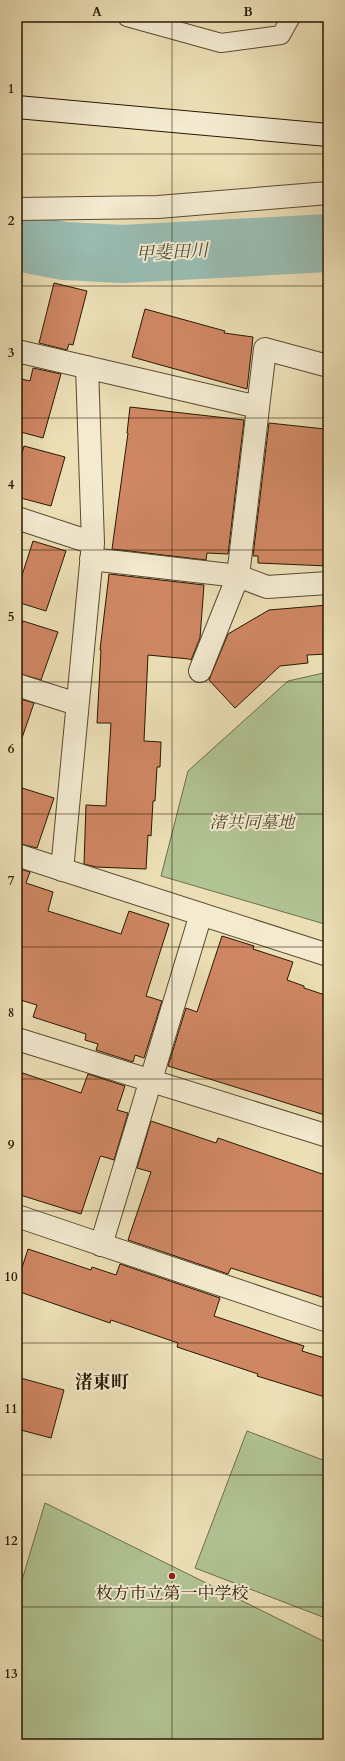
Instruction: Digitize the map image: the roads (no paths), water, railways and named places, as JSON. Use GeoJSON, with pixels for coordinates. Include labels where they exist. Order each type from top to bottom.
{"type":"FeatureCollection","features":[{"type":"Feature","properties":{"kind":"street"},"geometry":{"type":"LineString","coordinates":[[17,107],[328,135]]}},
{"type":"Feature","properties":{"kind":"street"},"geometry":{"type":"LineString","coordinates":[[17,209],[158,207],[328,193]]}},
{"type":"Feature","properties":{"kind":"street"},"geometry":{"type":"LineString","coordinates":[[200,671],[238,576],[265,349],[328,366]]}},
{"type":"Feature","properties":{"kind":"street"},"geometry":{"type":"LineString","coordinates":[[17,351],[258,407]]}},
{"type":"Feature","properties":{"kind":"street"},"geometry":{"type":"LineString","coordinates":[[62,870],[92,551],[87,367]]}},
{"type":"Feature","properties":{"kind":"street"},"geometry":{"type":"LineString","coordinates":[[17,518],[92,551],[238,576],[267,587],[328,583]]}},
{"type":"Feature","properties":{"kind":"street"},"geometry":{"type":"LineString","coordinates":[[17,685],[77,704]]}},
{"type":"Feature","properties":{"kind":"street"},"geometry":{"type":"LineString","coordinates":[[17,855],[328,955]]}},
{"type":"Feature","properties":{"kind":"street"},"geometry":{"type":"LineString","coordinates":[[101,1245],[201,914]]}},
{"type":"Feature","properties":{"kind":"street"},"geometry":{"type":"LineString","coordinates":[[17,1039],[328,1136]]}},
{"type":"Feature","properties":{"kind":"street"},"geometry":{"type":"LineString","coordinates":[[17,1216],[328,1321]]}},
{"type":"Feature","properties":{"kind":"lane"},"geometry":{"type":"LineString","coordinates":[[127,17],[221,43],[281,35],[291,17]]}},
{"type":"Feature","properties":{"kind":"waterway","name":"甲斐田川"},"geometry":{"type":"LineString","coordinates":[[17,242],[64,251],[123,254],[328,243]]}},
{"type":"Feature","properties":{"kind":"place","name":"枚方市立第一中学校"},"geometry":{"type":"Point","coordinates":[172,1576]}},
{"type":"Feature","properties":{"kind":"district","name":"渚東町"},"geometry":{"type":"Point","coordinates":[102,1382]}},
{"type":"Feature","properties":{"kind":"park label","name":"渚共同墓地"},"geometry":{"type":"Point","coordinates":[252,822]}}]}
